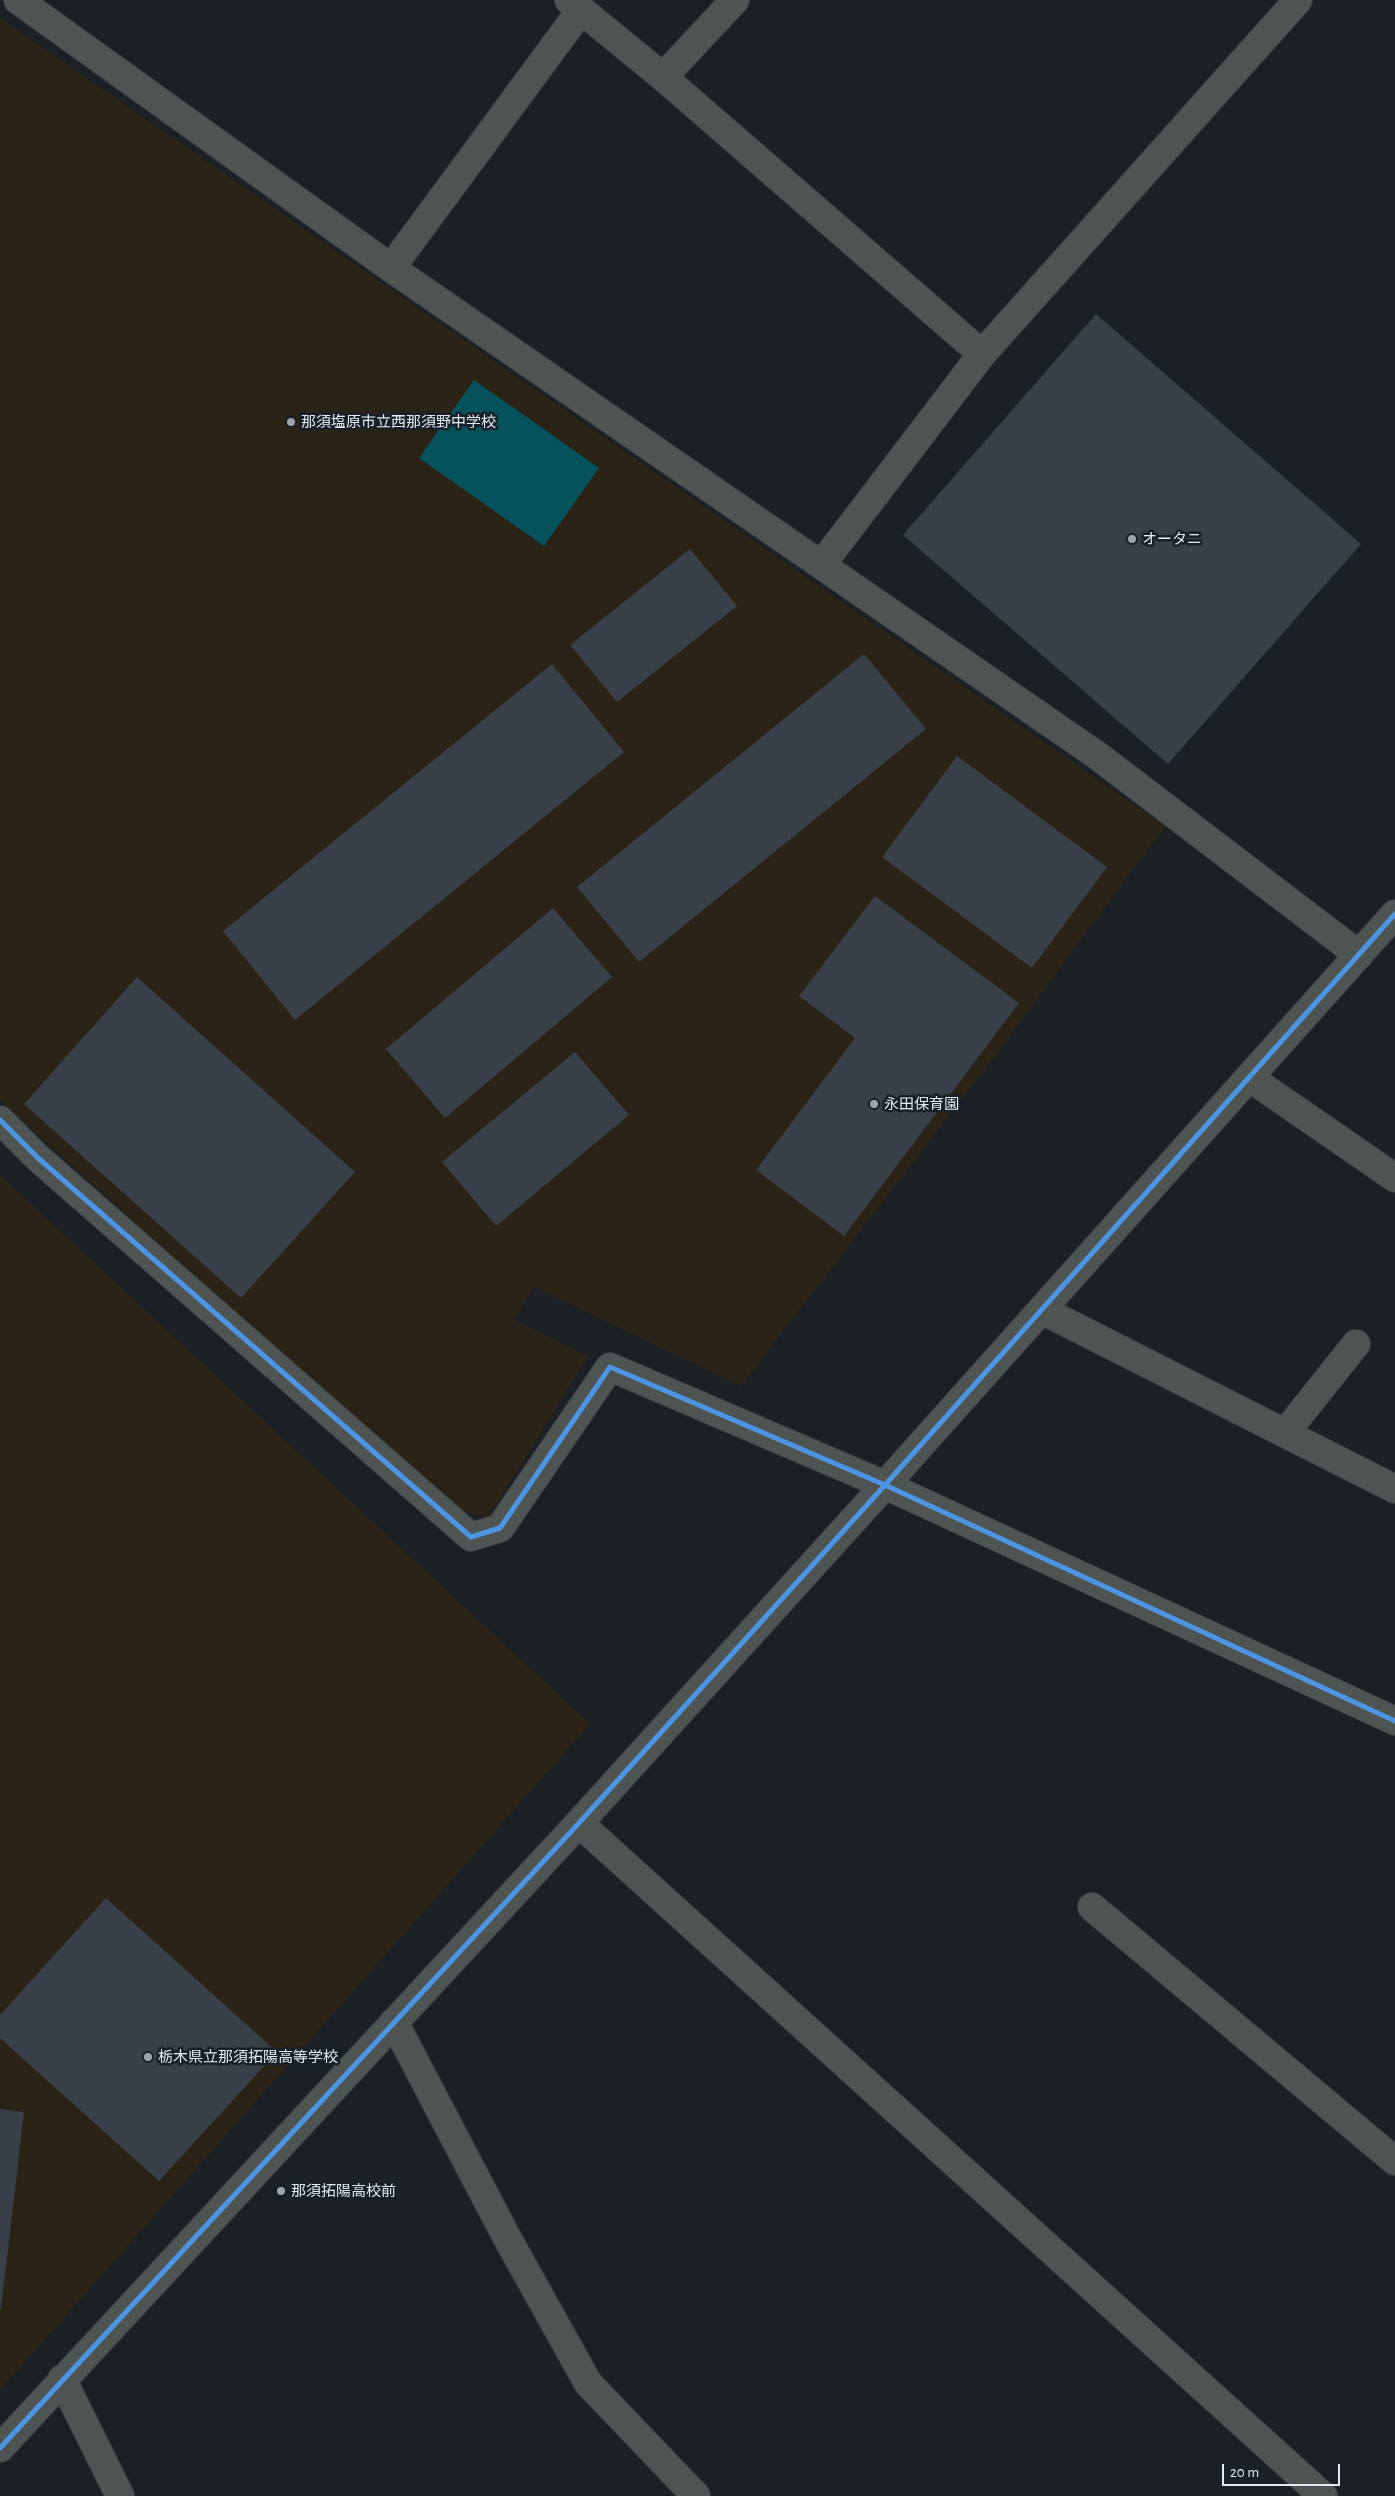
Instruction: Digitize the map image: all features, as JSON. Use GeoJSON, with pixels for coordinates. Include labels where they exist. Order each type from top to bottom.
{"type":"FeatureCollection","features":[{"type":"Feature","properties":{"kind":"street"},"geometry":{"type":"LineString","coordinates":[[18,0],[390,268],[1098,756],[1359,955]]}},
{"type":"Feature","properties":{"kind":"street"},"geometry":{"type":"LineString","coordinates":[[663,77],[735,0]]}},
{"type":"Feature","properties":{"kind":"street"},"geometry":{"type":"LineString","coordinates":[[822,564],[982,354],[1298,0]]}},
{"type":"Feature","properties":{"kind":"street"},"geometry":{"type":"LineString","coordinates":[[390,268],[575,5],[663,77],[982,354]]}},
{"type":"Feature","properties":{"kind":"street"},"geometry":{"type":"LineString","coordinates":[[0,2448],[579,1823],[885,1485],[1395,914]]}},
{"type":"Feature","properties":{"kind":"street"},"geometry":{"type":"LineString","coordinates":[[1250,1078],[1395,1178]]}},
{"type":"Feature","properties":{"kind":"street"},"geometry":{"type":"LineString","coordinates":[[0,1120],[38,1158],[471,1537],[500,1528],[610,1368],[885,1485],[1395,1722]]}},
{"type":"Feature","properties":{"kind":"street"},"geometry":{"type":"LineString","coordinates":[[1042,1310],[1395,1489]]}},
{"type":"Feature","properties":{"kind":"street"},"geometry":{"type":"LineString","coordinates":[[1285,1433],[1356,1344]]}},
{"type":"Feature","properties":{"kind":"street"},"geometry":{"type":"LineString","coordinates":[[579,1823],[1323,2496]]}},
{"type":"Feature","properties":{"kind":"street"},"geometry":{"type":"LineString","coordinates":[[1092,1908],[1395,2161]]}},
{"type":"Feature","properties":{"kind":"street"},"geometry":{"type":"LineString","coordinates":[[394,2022],[501,2225],[588,2383],[696,2496]]}},
{"type":"Feature","properties":{"kind":"street"},"geometry":{"type":"LineString","coordinates":[[62,2379],[120,2496]]}},
{"type":"Feature","properties":{"kind":"shaded area","name":"那須塩原市立西那須野中学校"},"geometry":{"type":"Polygon","coordinates":[[[0,18],[1165,826],[1001,1048],[741,1386],[534,1287],[514,1320],[588,1356],[488,1518],[449,1508],[0,1100],[0,18]]]}},
{"type":"Feature","properties":{"kind":"shaded area","name":"栃木県立那須拓陽高等学校"},"geometry":{"type":"Polygon","coordinates":[[[0,1175],[590,1724],[0,2390],[0,1175]]]}},
{"type":"Feature","properties":{"kind":"water"},"geometry":{"type":"Polygon","coordinates":[[[474,380],[599,468],[544,546],[419,458],[474,380]]]}},
{"type":"Feature","properties":{"kind":"building","name":"オータニ"},"geometry":{"type":"Polygon","coordinates":[[[1096,314],[1361,544],[1168,764],[903,535],[1096,314]]]}},
{"type":"Feature","properties":{"kind":"building"},"geometry":{"type":"Polygon","coordinates":[[[690,549],[737,606],[617,702],[570,645],[690,549]]]}},
{"type":"Feature","properties":{"kind":"building"},"geometry":{"type":"Polygon","coordinates":[[[864,654],[926,729],[639,962],[577,887],[864,654]]]}},
{"type":"Feature","properties":{"kind":"building"},"geometry":{"type":"Polygon","coordinates":[[[552,664],[624,752],[295,1020],[223,931],[552,664]]]}},
{"type":"Feature","properties":{"kind":"building"},"geometry":{"type":"Polygon","coordinates":[[[957,756],[1107,867],[1032,968],[882,857],[957,756]]]}},
{"type":"Feature","properties":{"kind":"building","name":"永田保育園"},"geometry":{"type":"Polygon","coordinates":[[[875,896],[1019,1003],[844,1236],[756,1170],[855,1038],[799,996],[875,896]]]}},
{"type":"Feature","properties":{"kind":"building"},"geometry":{"type":"Polygon","coordinates":[[[553,908],[612,977],[445,1118],[386,1049],[553,908]]]}},
{"type":"Feature","properties":{"kind":"building"},"geometry":{"type":"Polygon","coordinates":[[[137,977],[355,1172],[241,1298],[24,1104],[137,977]]]}},
{"type":"Feature","properties":{"kind":"building"},"geometry":{"type":"Polygon","coordinates":[[[575,1052],[629,1115],[496,1226],[442,1162],[575,1052]]]}},
{"type":"Feature","properties":{"kind":"building"},"geometry":{"type":"Polygon","coordinates":[[[106,1898],[277,2052],[159,2181],[0,2038],[0,2015],[106,1898]]]}},
{"type":"Feature","properties":{"kind":"building"},"geometry":{"type":"Polygon","coordinates":[[[0,2109],[24,2112],[1,2309],[0,2309],[0,2109]]]}},
{"type":"Feature","properties":{"kind":"cycle path"},"geometry":{"type":"LineString","coordinates":[[0,2448],[579,1823],[885,1485],[1395,914]]}},
{"type":"Feature","properties":{"kind":"cycle path"},"geometry":{"type":"LineString","coordinates":[[0,1120],[38,1158],[471,1537],[500,1528],[610,1367],[885,1485],[1395,1721]]}},
{"type":"Feature","properties":{"kind":"place","name":"那須塩原市立西那須野中学校"},"geometry":{"type":"Point","coordinates":[291,422]}},
{"type":"Feature","properties":{"kind":"place","name":"オータニ"},"geometry":{"type":"Point","coordinates":[1132,539]}},
{"type":"Feature","properties":{"kind":"place","name":"永田保育園"},"geometry":{"type":"Point","coordinates":[874,1104]}},
{"type":"Feature","properties":{"kind":"place","name":"栃木県立那須拓陽高等学校"},"geometry":{"type":"Point","coordinates":[148,2057]}},
{"type":"Feature","properties":{"kind":"place","name":"那須拓陽高校前"},"geometry":{"type":"Point","coordinates":[281,2191]}}]}
